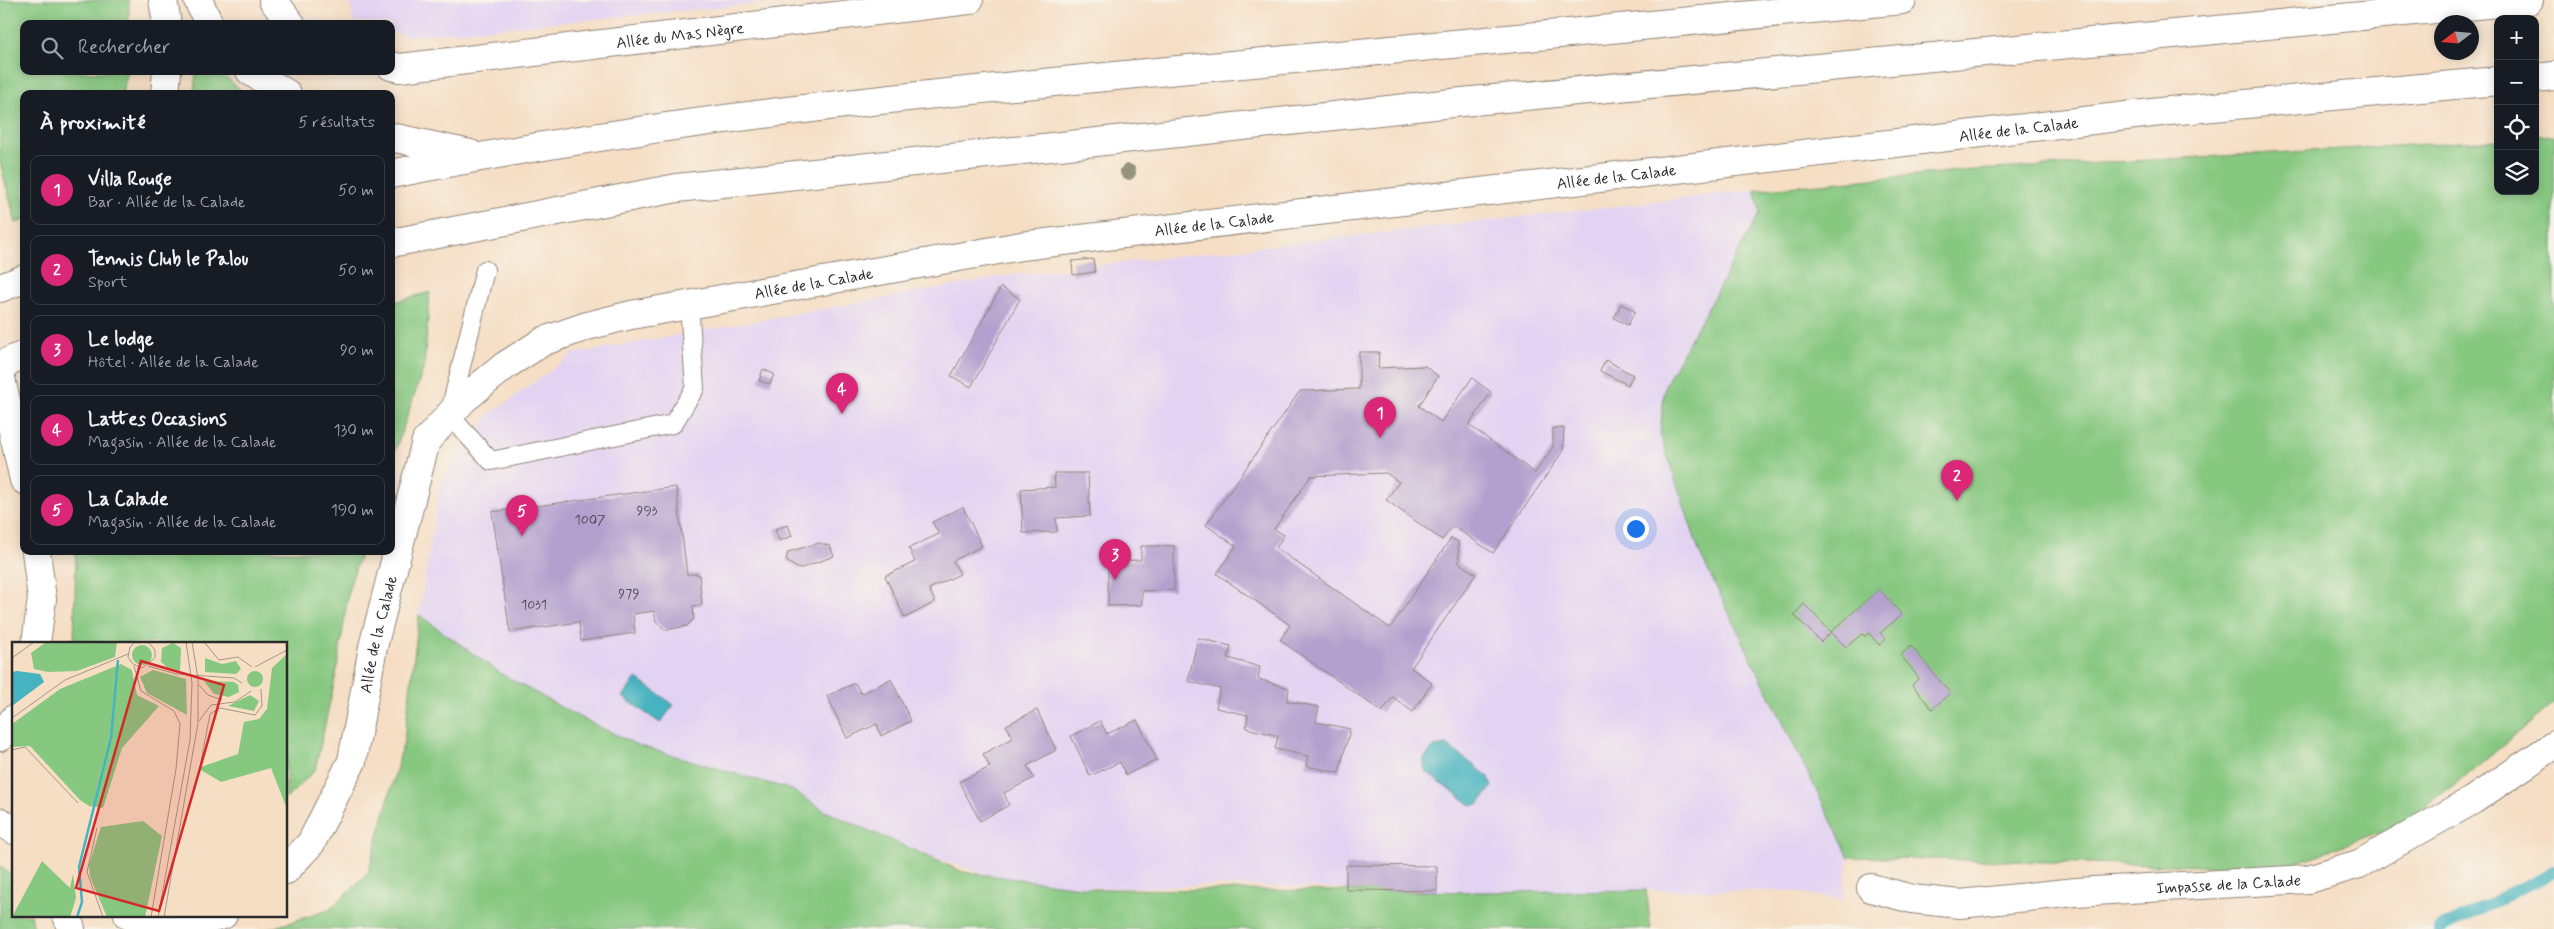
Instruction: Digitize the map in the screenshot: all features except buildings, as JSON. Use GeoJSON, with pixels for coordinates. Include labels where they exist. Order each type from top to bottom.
{"type":"FeatureCollection","features":[{"type":"Feature","properties":{"kind":"street"},"geometry":{"type":"LineString","coordinates":[[163,0],[166,20]]}},
{"type":"Feature","properties":{"kind":"street"},"geometry":{"type":"LineString","coordinates":[[198,0],[207,20]]}},
{"type":"Feature","properties":{"kind":"street"},"geometry":{"type":"LineString","coordinates":[[273,0],[285,20]]}},
{"type":"Feature","properties":{"kind":"street","name":"Allée du Mas Nègre"},"geometry":{"type":"LineString","coordinates":[[395,66],[410,66],[969,0]]}},
{"type":"Feature","properties":{"kind":"street"},"geometry":{"type":"LineString","coordinates":[[395,173],[481,156],[612,135],[771,114],[1060,81],[1587,32],[1902,0]]}},
{"type":"Feature","properties":{"kind":"street"},"geometry":{"type":"LineString","coordinates":[[395,242],[687,187],[1452,103],[2530,0]]}},
{"type":"Feature","properties":{"kind":"street"},"geometry":{"type":"LineString","coordinates":[[165,90],[167,75]]}},
{"type":"Feature","properties":{"kind":"street"},"geometry":{"type":"LineString","coordinates":[[256,75],[281,90]]}},
{"type":"Feature","properties":{"kind":"street"},"geometry":{"type":"LineString","coordinates":[[2539,78],[2554,76]]}},
{"type":"Feature","properties":{"kind":"street","name":"Allée de la Calade"},"geometry":{"type":"LineString","coordinates":[[288,868],[311,842],[352,761],[373,646],[426,441],[464,399],[506,365],[544,341],[587,326],[690,304],[1021,246],[2169,111],[2494,81]]}},
{"type":"Feature","properties":{"kind":"street"},"geometry":{"type":"LineString","coordinates":[[395,138],[481,156]]}},
{"type":"Feature","properties":{"kind":"street"},"geometry":{"type":"LineString","coordinates":[[0,288],[20,280]]}},
{"type":"Feature","properties":{"kind":"street"},"geometry":{"type":"LineString","coordinates":[[0,365],[20,358]]}},
{"type":"Feature","properties":{"kind":"street"},"geometry":{"type":"LineString","coordinates":[[0,374],[20,462]]}},
{"type":"Feature","properties":{"kind":"street"},"geometry":{"type":"LineString","coordinates":[[36,555],[42,599],[36,642]]}},
{"type":"Feature","properties":{"kind":"street"},"geometry":{"type":"LineString","coordinates":[[0,737],[12,722]]}},
{"type":"Feature","properties":{"kind":"street","name":"Impasse de la Calade"},"geometry":{"type":"LineString","coordinates":[[1871,888],[1912,899],[1960,904],[2076,892],[2308,879],[2359,864],[2472,800],[2554,745]]}},
{"type":"Feature","properties":{"kind":"street"},"geometry":{"type":"LineString","coordinates":[[0,822],[12,829]]}},
{"type":"Feature","properties":{"kind":"street"},"geometry":{"type":"LineString","coordinates":[[67,916],[71,929]]}},
{"type":"Feature","properties":{"kind":"street"},"geometry":{"type":"LineString","coordinates":[[131,916],[164,929]]}},
{"type":"Feature","properties":{"kind":"street"},"geometry":{"type":"LineString","coordinates":[[174,929],[220,916]]}},
{"type":"Feature","properties":{"kind":"lane"},"geometry":{"type":"LineString","coordinates":[[485,270],[449,415],[491,461],[673,424],[695,388],[690,304]]}},
{"type":"Feature","properties":{"kind":"shaded area"},"geometry":{"type":"Polygon","coordinates":[[[350,0],[801,0],[409,36],[395,33],[395,20],[353,20],[350,0]]]}},
{"type":"Feature","properties":{"kind":"shaded area"},"geometry":{"type":"Polygon","coordinates":[[[1755,190],[1760,213],[1665,385],[1700,554],[1849,857],[1843,900],[1788,891],[1494,892],[1201,885],[1124,888],[1047,886],[997,878],[928,856],[825,811],[792,790],[637,745],[573,714],[500,673],[419,615],[440,485],[488,416],[573,354],[1006,276],[1755,190]]]}},
{"type":"Feature","properties":{"kind":"green space"},"geometry":{"type":"Polygon","coordinates":[[[0,0],[129,0],[129,20],[20,20],[20,75],[127,75],[123,90],[20,90],[20,222],[16,223],[0,162],[0,0]]]}},
{"type":"Feature","properties":{"kind":"green space"},"geometry":{"type":"Polygon","coordinates":[[[196,75],[224,75],[240,90],[194,90],[196,75]]]}},
{"type":"Feature","properties":{"kind":"green space"},"geometry":{"type":"Polygon","coordinates":[[[2554,135],[2554,703],[2471,772],[2403,823],[2282,868],[1849,857],[1700,554],[1660,434],[1665,385],[1760,213],[1755,190],[1959,171],[2494,140],[2494,195],[2539,195],[2539,136],[2554,135]]]}},
{"type":"Feature","properties":{"kind":"green space"},"geometry":{"type":"Polygon","coordinates":[[[430,292],[424,367],[395,451],[395,302],[430,292]]]}},
{"type":"Feature","properties":{"kind":"green space"},"geometry":{"type":"Polygon","coordinates":[[[76,555],[360,555],[349,588],[337,670],[315,770],[288,797],[288,642],[74,642],[76,555]]]}},
{"type":"Feature","properties":{"kind":"green space"},"geometry":{"type":"Polygon","coordinates":[[[419,615],[500,673],[573,714],[637,745],[792,790],[825,811],[963,872],[1096,889],[1494,892],[1646,890],[1651,929],[269,929],[329,910],[368,873],[404,741],[419,615]]]}},
{"type":"Feature","properties":{"kind":"green space"},"geometry":{"type":"Polygon","coordinates":[[[0,865],[12,876],[12,916],[31,916],[34,929],[0,929],[0,865]]]}},
{"type":"Feature","properties":{"kind":"water"},"geometry":{"type":"Polygon","coordinates":[[[636,678],[674,705],[660,723],[623,697],[636,678]]]}},
{"type":"Feature","properties":{"kind":"water"},"geometry":{"type":"Polygon","coordinates":[[[1447,745],[1489,777],[1492,787],[1479,804],[1471,805],[1425,771],[1423,760],[1434,747],[1447,745]]]}},
{"type":"Feature","properties":{"kind":"waterway"},"geometry":{"type":"LineString","coordinates":[[2439,929],[2554,872]]}},
{"type":"Feature","properties":{"kind":"place","name":"Lattes Occasions"},"geometry":{"type":"Point","coordinates":[842,414]}},
{"type":"Feature","properties":{"kind":"place","name":"Villa Rouge"},"geometry":{"type":"Point","coordinates":[1380,438]}},
{"type":"Feature","properties":{"kind":"place","name":"Tennis Club le Palou"},"geometry":{"type":"Point","coordinates":[1957,501]}},
{"type":"Feature","properties":{"kind":"place","name":"La Calade"},"geometry":{"type":"Point","coordinates":[522,536]}},
{"type":"Feature","properties":{"kind":"place","name":"Le lodge"},"geometry":{"type":"Point","coordinates":[1115,580]}}]}
